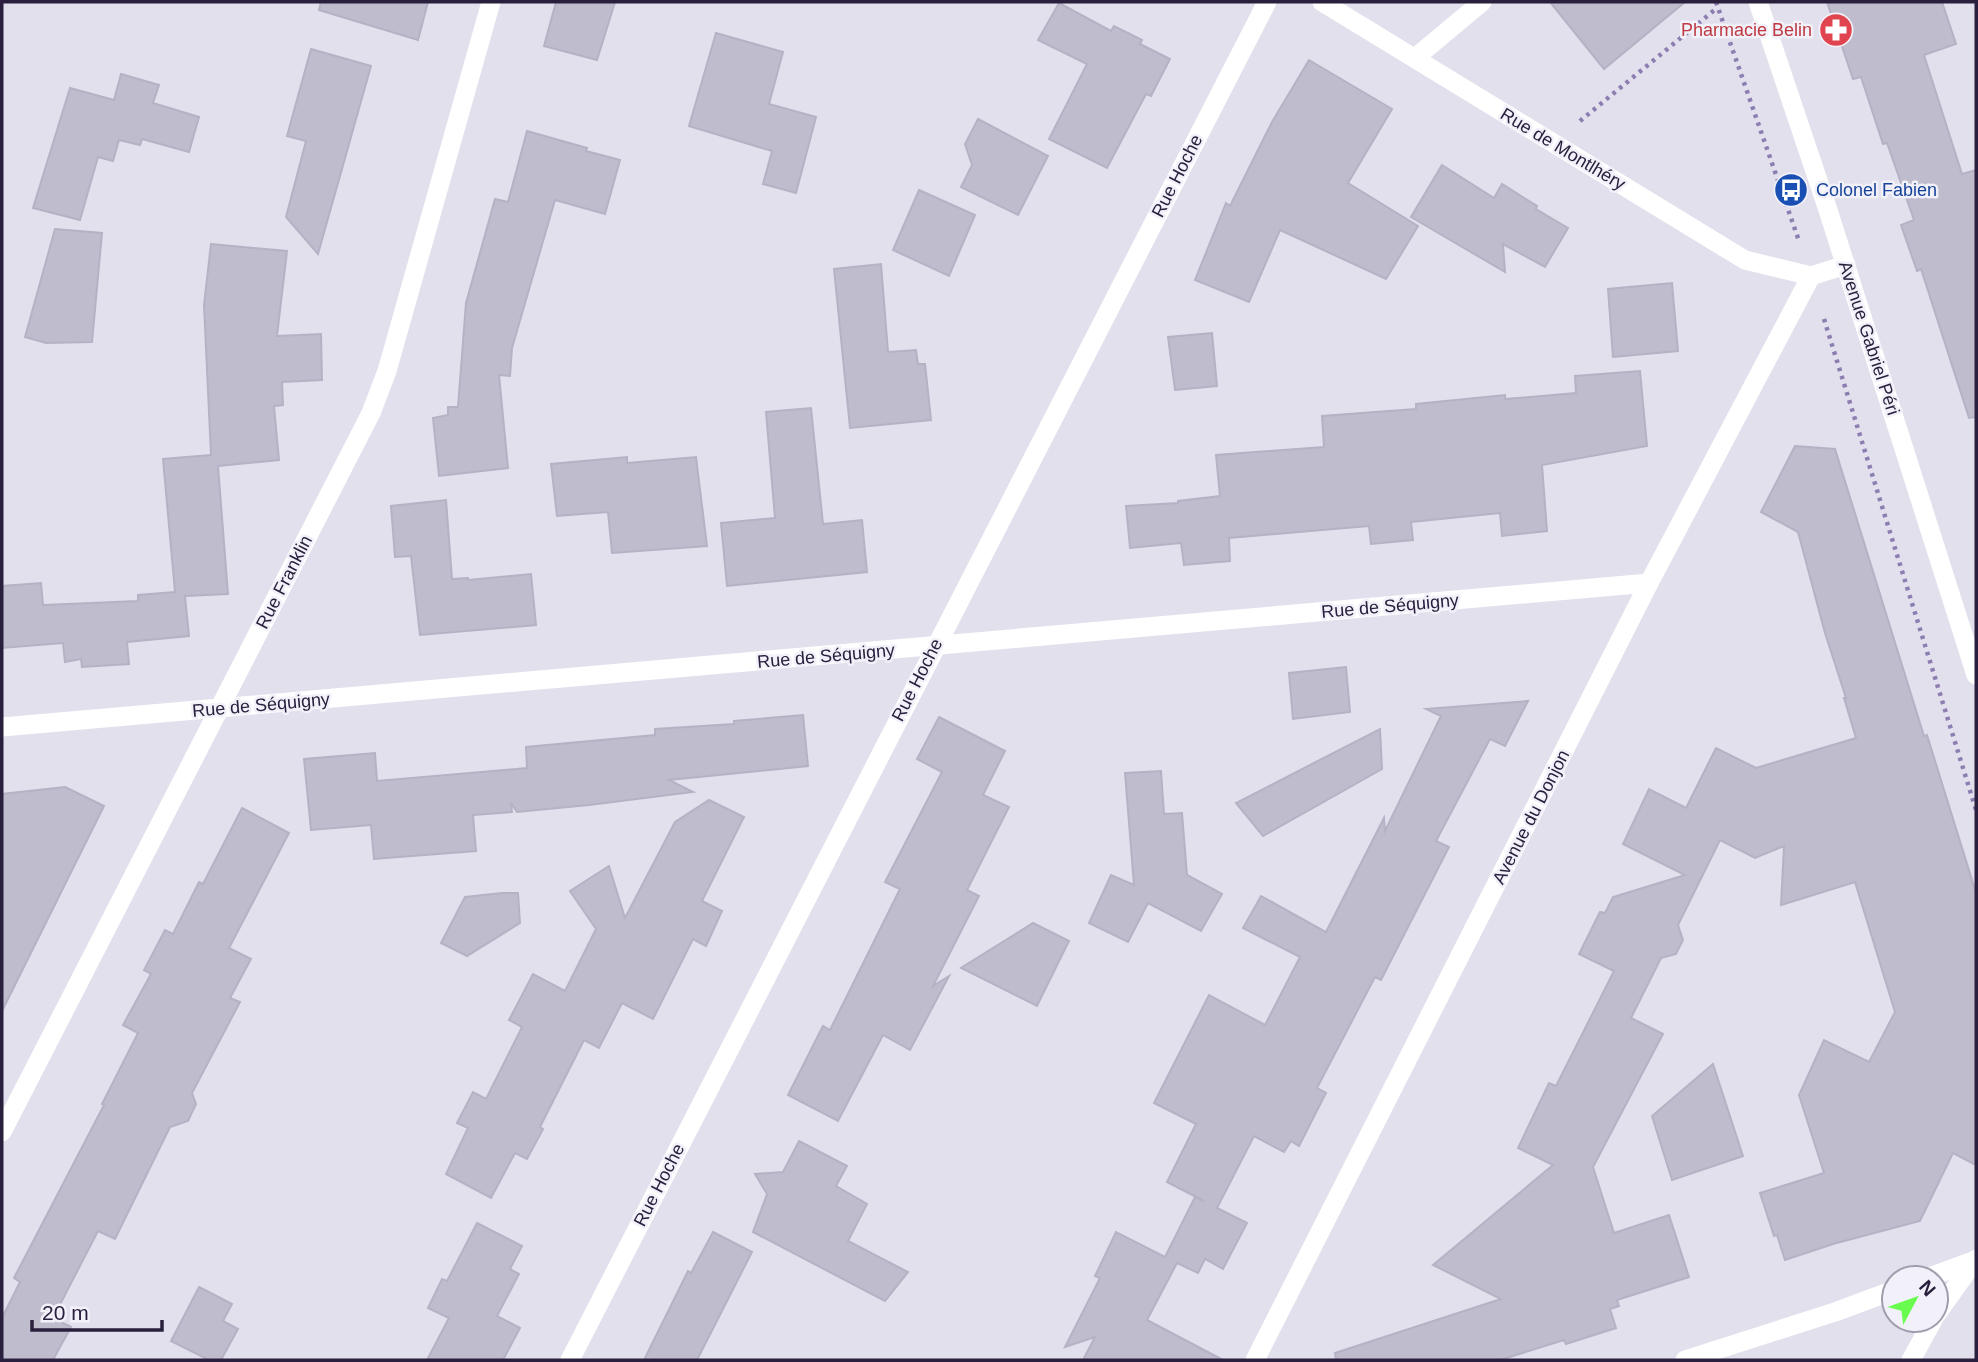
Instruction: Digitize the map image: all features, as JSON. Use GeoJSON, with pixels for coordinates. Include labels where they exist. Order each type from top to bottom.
{"type":"FeatureCollection","features":[{"type":"Feature","properties":{"kind":"street","name":"Rue Franklin"},"geometry":{"type":"LineString","coordinates":[[2,1132],[371,413],[387,371],[491,2]]}},
{"type":"Feature","properties":{"kind":"street","name":"Rue Hoche"},"geometry":{"type":"LineString","coordinates":[[570,1360],[1267,2]]}},
{"type":"Feature","properties":{"kind":"street","name":"Rue de Montlhéry"},"geometry":{"type":"LineString","coordinates":[[1322,2],[1745,260],[1811,276]]}},
{"type":"Feature","properties":{"kind":"street"},"geometry":{"type":"LineString","coordinates":[[1415,58],[1482,2]]}},
{"type":"Feature","properties":{"kind":"street","name":"Avenue Gabriel Péri"},"geometry":{"type":"LineString","coordinates":[[1758,2],[1846,265],[1976,675]]}},
{"type":"Feature","properties":{"kind":"street"},"geometry":{"type":"LineString","coordinates":[[1811,276],[1846,265]]}},
{"type":"Feature","properties":{"kind":"street","name":"Avenue du Donjon"},"geometry":{"type":"LineString","coordinates":[[1255,1360],[1649,583],[1811,276]]}},
{"type":"Feature","properties":{"kind":"street","name":"Rue de Séquigny"},"geometry":{"type":"LineString","coordinates":[[2,727],[1649,583]]}},
{"type":"Feature","properties":{"kind":"street"},"geometry":{"type":"LineString","coordinates":[[1950,1270],[1976,1260]]}},
{"type":"Feature","properties":{"kind":"street"},"geometry":{"type":"LineString","coordinates":[[1950,1296],[1976,1260]]}},
{"type":"Feature","properties":{"kind":"street"},"geometry":{"type":"LineString","coordinates":[[1685,1360],[1880,1295]]}},
{"type":"Feature","properties":{"kind":"street"},"geometry":{"type":"LineString","coordinates":[[1912,1360],[1926,1334]]}},
{"type":"Feature","properties":{"kind":"path"},"geometry":{"type":"LineString","coordinates":[[1554,143],[1716,5],[1811,276],[1976,810]]}},
{"type":"Feature","properties":{"kind":"building"},"geometry":{"type":"Polygon","coordinates":[[[321,2],[428,2],[418,40],[319,10],[321,2]]]}},
{"type":"Feature","properties":{"kind":"building"},"geometry":{"type":"Polygon","coordinates":[[[556,2],[615,2],[597,60],[544,46],[556,2]]]}},
{"type":"Feature","properties":{"kind":"building"},"geometry":{"type":"Polygon","coordinates":[[[1550,2],[1685,2],[1604,69],[1550,2]]]}},
{"type":"Feature","properties":{"kind":"building"},"geometry":{"type":"Polygon","coordinates":[[[1827,2],[1942,2],[1956,44],[1924,55],[1962,174],[1976,170],[1976,417],[1969,418],[1921,269],[1917,271],[1901,225],[1914,220],[1887,143],[1883,144],[1861,77],[1853,79],[1827,2]]]}},
{"type":"Feature","properties":{"kind":"building"},"geometry":{"type":"Polygon","coordinates":[[[1059,3],[1111,31],[1114,26],[1142,40],[1140,44],[1170,59],[1151,96],[1146,94],[1107,168],[1049,139],[1087,64],[1038,40],[1059,3]]]}},
{"type":"Feature","properties":{"kind":"building"},"geometry":{"type":"Polygon","coordinates":[[[716,33],[783,52],[769,104],[816,117],[796,193],[763,184],[772,151],[689,126],[716,33]]]}},
{"type":"Feature","properties":{"kind":"building"},"geometry":{"type":"Polygon","coordinates":[[[311,49],[371,66],[318,254],[286,217],[306,141],[287,136],[311,49]]]}},
{"type":"Feature","properties":{"kind":"building"},"geometry":{"type":"Polygon","coordinates":[[[1309,60],[1392,109],[1348,183],[1418,226],[1386,279],[1280,230],[1249,302],[1195,280],[1226,203],[1230,206],[1272,122],[1309,60]]]}},
{"type":"Feature","properties":{"kind":"building"},"geometry":{"type":"Polygon","coordinates":[[[121,74],[159,85],[153,103],[199,117],[189,152],[142,139],[140,145],[119,140],[113,161],[98,157],[80,220],[33,208],[70,88],[114,100],[121,74]]]}},
{"type":"Feature","properties":{"kind":"building"},"geometry":{"type":"Polygon","coordinates":[[[978,119],[1048,156],[1018,215],[961,187],[972,165],[965,144],[978,119]]]}},
{"type":"Feature","properties":{"kind":"building"},"geometry":{"type":"Polygon","coordinates":[[[527,131],[620,160],[605,214],[555,200],[512,348],[510,376],[499,375],[508,468],[439,476],[433,418],[448,415],[448,407],[458,407],[466,303],[495,199],[508,202],[527,131]]]}},
{"type":"Feature","properties":{"kind":"building"},"geometry":{"type":"Polygon","coordinates":[[[1442,165],[1494,198],[1502,184],[1568,228],[1545,267],[1503,244],[1505,272],[1411,217],[1442,165]]]}},
{"type":"Feature","properties":{"kind":"building"},"geometry":{"type":"Polygon","coordinates":[[[919,190],[975,215],[949,276],[893,250],[919,190]]]}},
{"type":"Feature","properties":{"kind":"building"},"geometry":{"type":"Polygon","coordinates":[[[55,229],[102,233],[92,342],[46,343],[25,337],[55,229]]]}},
{"type":"Feature","properties":{"kind":"building"},"geometry":{"type":"Polygon","coordinates":[[[211,244],[287,251],[277,336],[321,334],[322,380],[282,382],[283,405],[274,406],[279,460],[218,466],[228,594],[185,596],[189,636],[127,642],[129,664],[82,667],[81,659],[65,662],[63,643],[2,648],[2,586],[41,583],[43,605],[138,601],[138,595],[175,592],[163,459],[211,455],[204,305],[211,244]]]}},
{"type":"Feature","properties":{"kind":"building"},"geometry":{"type":"Polygon","coordinates":[[[881,264],[888,352],[916,350],[918,364],[925,364],[931,420],[850,428],[834,269],[881,264]]]}},
{"type":"Feature","properties":{"kind":"building"},"geometry":{"type":"Polygon","coordinates":[[[1672,283],[1678,351],[1613,357],[1608,289],[1672,283]]]}},
{"type":"Feature","properties":{"kind":"building"},"geometry":{"type":"Polygon","coordinates":[[[1212,333],[1217,386],[1175,390],[1168,337],[1212,333]]]}},
{"type":"Feature","properties":{"kind":"building"},"geometry":{"type":"Polygon","coordinates":[[[1640,371],[1647,446],[1542,465],[1547,531],[1502,536],[1500,513],[1411,522],[1413,540],[1371,544],[1369,526],[1229,538],[1230,561],[1184,565],[1181,543],[1130,548],[1126,506],[1178,503],[1220,496],[1216,455],[1324,447],[1322,416],[1416,409],[1416,404],[1505,395],[1505,399],[1576,393],[1575,376],[1640,371]]]}},
{"type":"Feature","properties":{"kind":"building"},"geometry":{"type":"Polygon","coordinates":[[[811,408],[823,524],[862,520],[867,572],[727,586],[721,523],[775,518],[766,412],[811,408]]]}},
{"type":"Feature","properties":{"kind":"building"},"geometry":{"type":"Polygon","coordinates":[[[1795,446],[1835,449],[1976,893],[1976,1165],[1953,1153],[1920,1221],[1785,1260],[1760,1193],[1824,1173],[1799,1095],[1824,1040],[1869,1062],[1895,1012],[1855,882],[1781,905],[1784,846],[1755,858],[1720,840],[1678,925],[1683,940],[1676,954],[1661,958],[1631,1018],[1663,1034],[1593,1167],[1614,1233],[1669,1215],[1689,1277],[1617,1300],[1619,1306],[1610,1309],[1616,1328],[1566,1344],[1564,1340],[1500,1360],[1336,1360],[1335,1353],[1501,1299],[1433,1265],[1553,1165],[1518,1148],[1549,1083],[1556,1086],[1614,971],[1579,954],[1600,912],[1605,913],[1613,897],[1685,875],[1623,844],[1649,789],[1686,808],[1716,748],[1756,768],[1856,738],[1798,532],[1761,512],[1795,446]]]}},
{"type":"Feature","properties":{"kind":"building"},"geometry":{"type":"Polygon","coordinates":[[[627,457],[627,463],[696,457],[707,546],[612,553],[608,512],[557,516],[551,464],[627,457]]]}},
{"type":"Feature","properties":{"kind":"building"},"geometry":{"type":"Polygon","coordinates":[[[446,500],[452,579],[531,574],[536,625],[420,635],[411,556],[395,557],[391,506],[446,500]]]}},
{"type":"Feature","properties":{"kind":"building"},"geometry":{"type":"Polygon","coordinates":[[[1346,667],[1350,712],[1293,719],[1289,673],[1346,667]]]}},
{"type":"Feature","properties":{"kind":"building"},"geometry":{"type":"Polygon","coordinates":[[[1528,701],[1505,746],[1490,739],[1436,841],[1449,847],[1381,980],[1375,977],[1317,1088],[1326,1093],[1299,1146],[1291,1141],[1284,1152],[1254,1136],[1217,1208],[1247,1223],[1223,1269],[1205,1259],[1198,1273],[1177,1263],[1147,1320],[1223,1360],[1083,1360],[1095,1337],[1065,1347],[1100,1278],[1095,1276],[1116,1232],[1165,1257],[1195,1197],[1204,1201],[1167,1182],[1196,1124],[1154,1103],[1209,995],[1265,1025],[1300,957],[1243,928],[1261,896],[1326,932],[1384,818],[1385,831],[1441,716],[1426,709],[1528,701]]]}},
{"type":"Feature","properties":{"kind":"building"},"geometry":{"type":"Polygon","coordinates":[[[803,715],[808,766],[669,780],[693,792],[589,805],[517,812],[511,803],[512,812],[473,815],[476,851],[374,859],[371,825],[311,830],[304,759],[375,753],[377,781],[527,768],[526,747],[655,735],[655,729],[734,724],[734,721],[803,715]]]}},
{"type":"Feature","properties":{"kind":"building"},"geometry":{"type":"Polygon","coordinates":[[[939,717],[1005,751],[983,795],[1009,807],[967,890],[979,896],[933,986],[949,976],[910,1050],[883,1035],[838,1121],[788,1095],[823,1026],[830,1030],[900,889],[885,882],[942,772],[917,759],[939,717]]]}},
{"type":"Feature","properties":{"kind":"building"},"geometry":{"type":"Polygon","coordinates":[[[1380,729],[1382,769],[1263,836],[1236,803],[1380,729]]]}},
{"type":"Feature","properties":{"kind":"building"},"geometry":{"type":"Polygon","coordinates":[[[1161,771],[1164,814],[1182,813],[1187,875],[1222,894],[1201,931],[1148,903],[1128,942],[1089,923],[1111,875],[1134,885],[1125,773],[1161,771]]]}},
{"type":"Feature","properties":{"kind":"building"},"geometry":{"type":"Polygon","coordinates":[[[65,787],[104,806],[2,1011],[2,794],[65,787]]]}},
{"type":"Feature","properties":{"kind":"building"},"geometry":{"type":"Polygon","coordinates":[[[709,800],[744,817],[702,901],[722,911],[706,946],[693,939],[653,1019],[622,1003],[599,1048],[584,1040],[527,1159],[515,1153],[491,1198],[446,1174],[468,1128],[457,1123],[473,1092],[486,1099],[522,1027],[509,1020],[533,974],[565,991],[596,929],[570,891],[609,866],[625,918],[675,822],[709,800]]]}},
{"type":"Feature","properties":{"kind":"building"},"geometry":{"type":"Polygon","coordinates":[[[242,808],[289,833],[229,948],[251,959],[230,998],[240,1002],[192,1093],[196,1104],[188,1121],[170,1127],[115,1239],[98,1231],[53,1318],[71,1327],[53,1360],[2,1360],[2,1318],[20,1282],[14,1278],[104,1105],[102,1104],[138,1033],[123,1025],[151,974],[144,970],[165,930],[173,934],[199,882],[203,884],[242,808]]]}},
{"type":"Feature","properties":{"kind":"building"},"geometry":{"type":"Polygon","coordinates":[[[518,893],[520,923],[467,956],[441,943],[465,897],[518,893]]]}},
{"type":"Feature","properties":{"kind":"building"},"geometry":{"type":"Polygon","coordinates":[[[1033,923],[1069,941],[1037,1006],[961,968],[1033,923]]]}},
{"type":"Feature","properties":{"kind":"building"},"geometry":{"type":"Polygon","coordinates":[[[1713,1064],[1743,1156],[1672,1180],[1652,1116],[1713,1064]]]}},
{"type":"Feature","properties":{"kind":"building"},"geometry":{"type":"Polygon","coordinates":[[[799,1141],[847,1166],[836,1186],[867,1204],[848,1241],[908,1272],[885,1301],[753,1232],[767,1194],[755,1174],[783,1172],[799,1141]]]}},
{"type":"Feature","properties":{"kind":"building"},"geometry":{"type":"Polygon","coordinates":[[[477,1223],[522,1246],[510,1269],[519,1274],[497,1316],[520,1328],[503,1360],[427,1360],[449,1318],[428,1308],[442,1279],[447,1281],[477,1223]]]}},
{"type":"Feature","properties":{"kind":"building"},"geometry":{"type":"Polygon","coordinates":[[[713,1232],[752,1252],[697,1360],[644,1360],[688,1271],[691,1273],[713,1232]]]}},
{"type":"Feature","properties":{"kind":"building"},"geometry":{"type":"Polygon","coordinates":[[[199,1287],[232,1304],[223,1321],[238,1329],[221,1360],[209,1360],[171,1341],[199,1287]]]}},
{"type":"Feature","properties":{"kind":"place","name":"Pharmacie Belin"},"geometry":{"type":"Point","coordinates":[1836,30]}},
{"type":"Feature","properties":{"kind":"place","name":"Colonel Fabien"},"geometry":{"type":"Point","coordinates":[1791,190]}}]}
